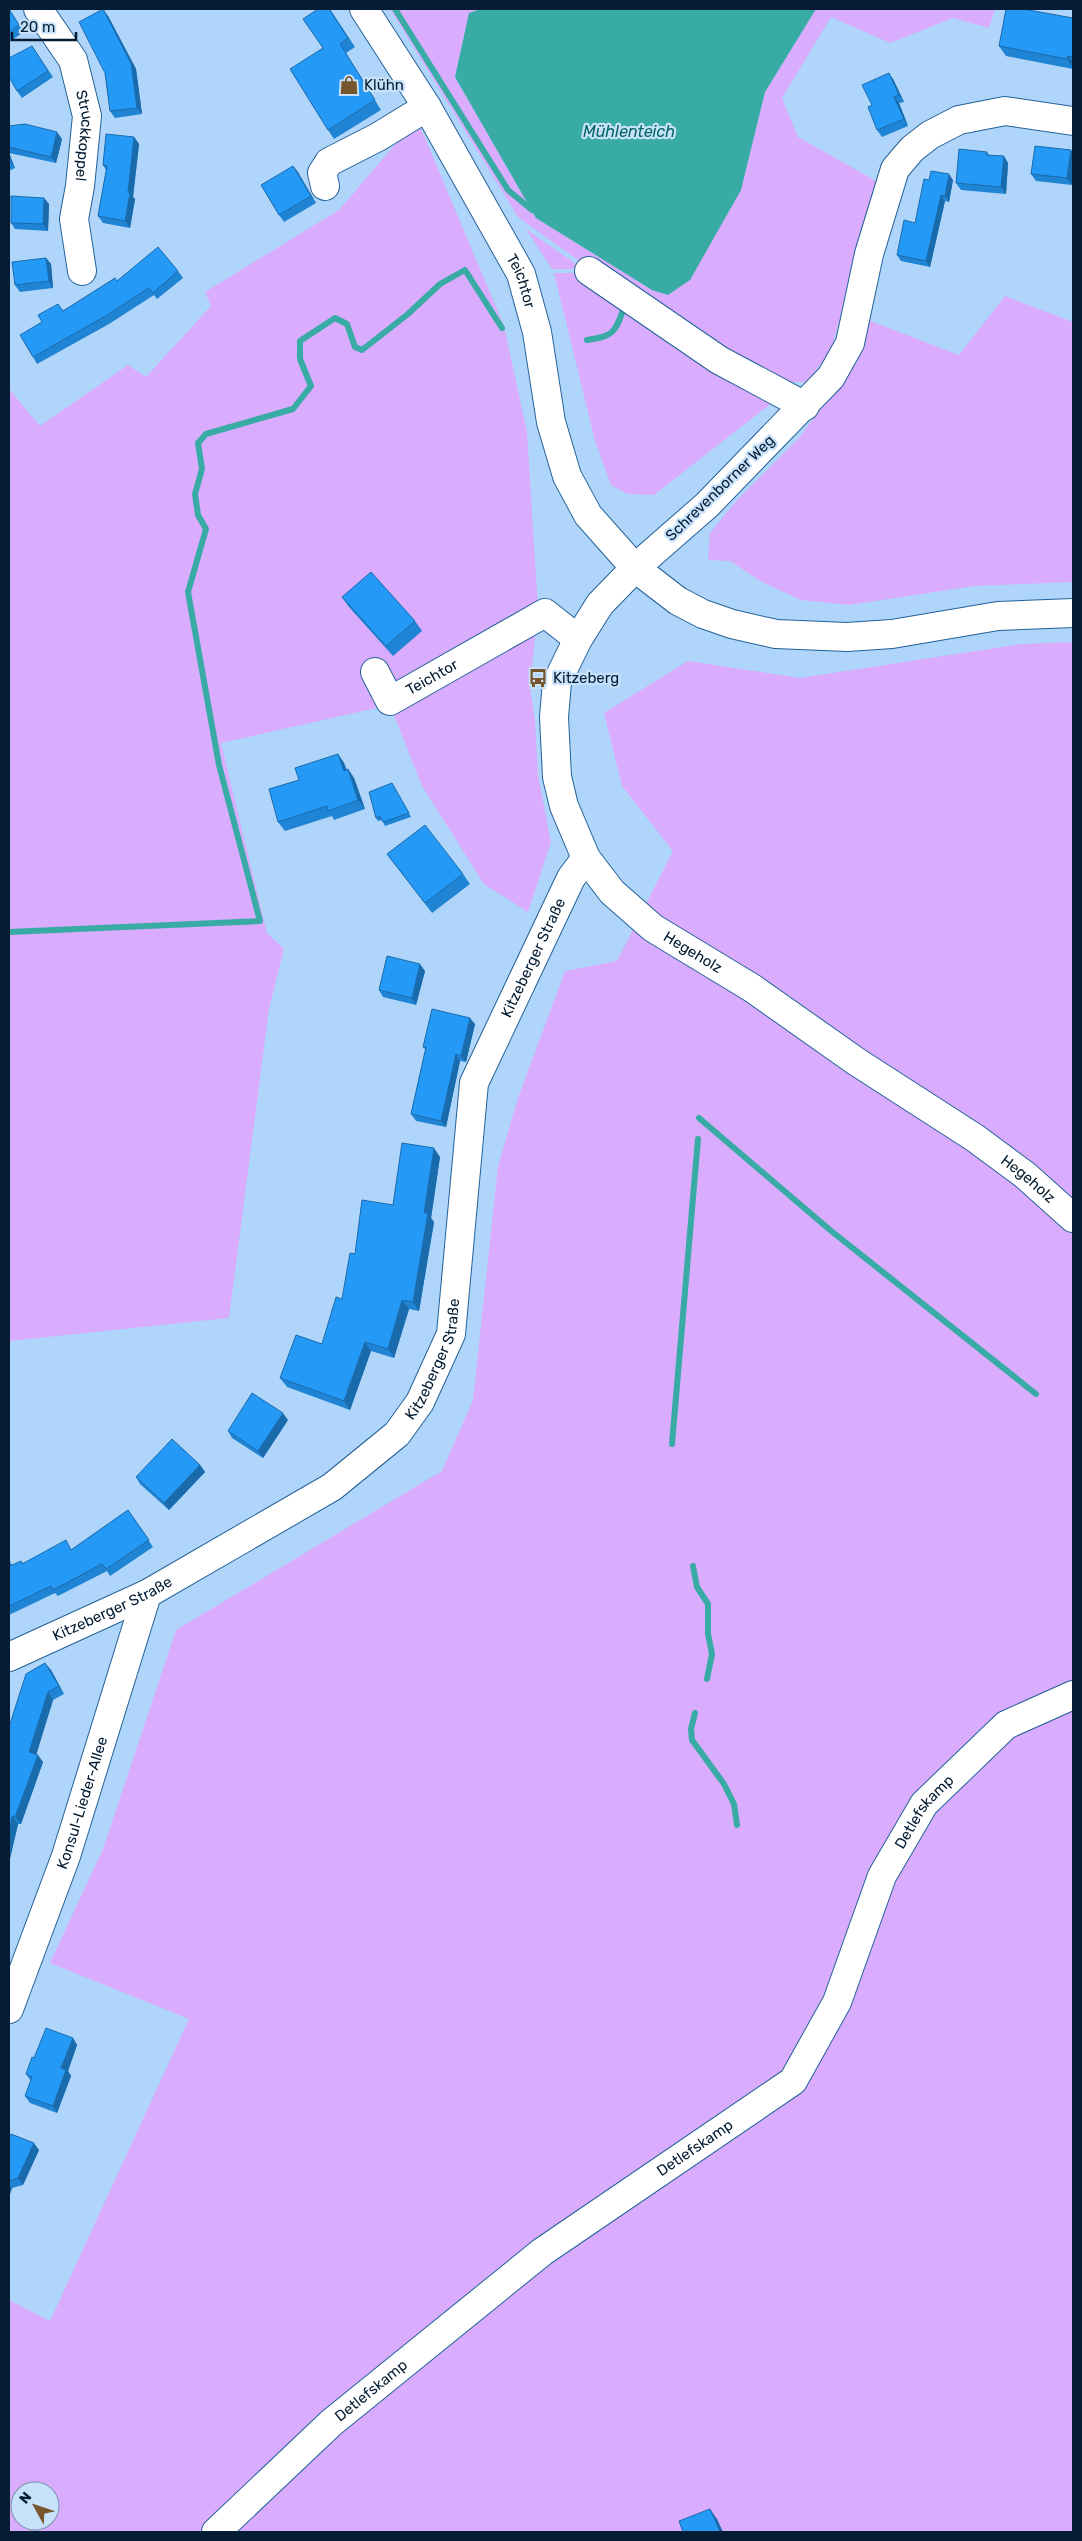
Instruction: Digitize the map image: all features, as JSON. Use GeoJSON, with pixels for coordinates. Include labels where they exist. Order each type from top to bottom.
{"type":"FeatureCollection","features":[{"type":"Feature","properties":{"kind":"street","name":"Struckkoppel"},"geometry":{"type":"LineString","coordinates":[[38,9],[73,60],[87,116],[80,186],[74,220],[82,271]]}},
{"type":"Feature","properties":{"kind":"street","name":"Teichtor"},"geometry":{"type":"LineString","coordinates":[[364,9],[427,107],[520,274],[537,332],[551,422],[567,476],[588,515],[635,568]]}},
{"type":"Feature","properties":{"kind":"street"},"geometry":{"type":"LineString","coordinates":[[325,186],[322,173],[329,162],[378,137],[427,107]]}},
{"type":"Feature","properties":{"kind":"street","name":"Schrevenborner Weg"},"geometry":{"type":"LineString","coordinates":[[635,568],[707,505],[805,406],[831,377],[850,343],[869,254],[895,169],[912,149],[930,135],[958,120],[1005,111],[1073,121]]}},
{"type":"Feature","properties":{"kind":"street"},"geometry":{"type":"LineString","coordinates":[[589,271],[719,360],[805,406]]}},
{"type":"Feature","properties":{"kind":"street"},"geometry":{"type":"LineString","coordinates":[[635,568],[678,601],[703,614],[732,624],[776,634],[847,637],[892,634],[998,616],[1073,613]]}},
{"type":"Feature","properties":{"kind":"street","name":"Hegeholz"},"geometry":{"type":"LineString","coordinates":[[635,568],[600,604],[578,639],[557,682],[554,717],[556,777],[564,806],[586,858],[612,892],[654,928],[752,988],[857,1062],[975,1138],[1025,1175],[1073,1218]]}},
{"type":"Feature","properties":{"kind":"street","name":"Teichtor"},"geometry":{"type":"LineString","coordinates":[[375,672],[390,702],[545,613],[578,639]]}},
{"type":"Feature","properties":{"kind":"street","name":"Kitzeberger Straße"},"geometry":{"type":"LineString","coordinates":[[9,1657],[146,1594],[332,1488],[397,1434],[420,1402],[451,1334],[474,1083],[570,878],[586,858]]}},
{"type":"Feature","properties":{"kind":"street","name":"Konsul-Lieder-Allee"},"geometry":{"type":"LineString","coordinates":[[9,2009],[66,1856],[146,1594]]}},
{"type":"Feature","properties":{"kind":"street","name":"Detlefskamp"},"geometry":{"type":"LineString","coordinates":[[216,2532],[331,2423],[542,2252],[793,2081],[837,2002],[882,1876],[924,1804],[1006,1726],[1073,1695]]}},
{"type":"Feature","properties":{"kind":"shaded area"},"geometry":{"type":"Polygon","coordinates":[[[390,9],[481,9],[469,13],[455,77],[536,218],[652,290],[668,295],[741,190],[765,92],[816,9],[995,9],[989,28],[953,18],[890,43],[831,17],[782,98],[798,137],[876,181],[831,351],[807,382],[783,382],[589,268],[518,217],[390,9]]]}},
{"type":"Feature","properties":{"kind":"shaded area"},"geometry":{"type":"Polygon","coordinates":[[[417,119],[504,326],[527,432],[538,608],[530,688],[535,721],[538,775],[551,842],[528,912],[484,884],[422,786],[390,705],[221,743],[267,933],[284,949],[269,1009],[229,1318],[9,1341],[9,389],[40,426],[128,365],[146,377],[211,306],[205,292],[339,210],[417,119]]]}},
{"type":"Feature","properties":{"kind":"shaded area"},"geometry":{"type":"Polygon","coordinates":[[[526,229],[583,269],[552,269],[526,229]]]}},
{"type":"Feature","properties":{"kind":"shaded area"},"geometry":{"type":"Polygon","coordinates":[[[554,273],[587,273],[782,395],[654,495],[627,494],[611,485],[595,441],[554,273]]]}},
{"type":"Feature","properties":{"kind":"shaded area"},"geometry":{"type":"Polygon","coordinates":[[[1005,296],[1073,322],[1073,582],[974,586],[849,605],[801,600],[760,581],[730,561],[708,560],[710,533],[738,499],[799,438],[833,392],[865,319],[959,355],[1005,296]]]}},
{"type":"Feature","properties":{"kind":"shaded area"},"geometry":{"type":"Polygon","coordinates":[[[1073,642],[1073,2532],[9,2532],[9,2300],[50,2321],[189,2019],[50,1963],[103,1849],[176,1630],[442,1471],[473,1400],[498,1166],[518,1098],[565,971],[617,961],[673,851],[622,786],[604,713],[688,661],[800,678],[1021,644],[1073,642]]]}},
{"type":"Feature","properties":{"kind":"water","name":"Mühlenteich"},"geometry":{"type":"Polygon","coordinates":[[[481,9],[816,9],[765,92],[741,190],[690,280],[668,295],[652,290],[536,218],[455,77],[469,13],[481,9]]]}},
{"type":"Feature","properties":{"kind":"building"},"geometry":{"type":"Polygon","coordinates":[[[9,9],[19,25],[9,32],[9,9]]]}},
{"type":"Feature","properties":{"kind":"building"},"geometry":{"type":"Polygon","coordinates":[[[103,9],[131,63],[137,108],[110,111],[105,73],[79,22],[103,9]]]}},
{"type":"Feature","properties":{"kind":"building"},"geometry":{"type":"Polygon","coordinates":[[[318,9],[329,9],[348,38],[340,44],[375,100],[328,130],[290,69],[323,48],[303,19],[318,9]]]}},
{"type":"Feature","properties":{"kind":"building"},"geometry":{"type":"Polygon","coordinates":[[[1006,9],[1023,9],[1073,18],[1073,57],[1068,56],[1067,59],[999,46],[1006,9]]]}},
{"type":"Feature","properties":{"kind":"building"},"geometry":{"type":"Polygon","coordinates":[[[32,46],[48,71],[17,91],[9,77],[9,58],[32,46]]]}},
{"type":"Feature","properties":{"kind":"building"},"geometry":{"type":"Polygon","coordinates":[[[889,73],[899,95],[894,97],[904,119],[877,130],[868,107],[872,105],[862,85],[889,73]]]}},
{"type":"Feature","properties":{"kind":"building"},"geometry":{"type":"Polygon","coordinates":[[[25,124],[57,132],[51,157],[9,147],[9,126],[25,124]]]}},
{"type":"Feature","properties":{"kind":"building"},"geometry":{"type":"Polygon","coordinates":[[[106,134],[134,137],[128,192],[130,193],[125,221],[98,216],[107,166],[103,165],[106,134]]]}},
{"type":"Feature","properties":{"kind":"building"},"geometry":{"type":"Polygon","coordinates":[[[1035,146],[1071,150],[1067,178],[1031,174],[1035,146]]]}},
{"type":"Feature","properties":{"kind":"building"},"geometry":{"type":"Polygon","coordinates":[[[959,149],[987,152],[986,155],[1004,156],[1001,187],[956,183],[959,149]]]}},
{"type":"Feature","properties":{"kind":"building"},"geometry":{"type":"Polygon","coordinates":[[[293,166],[311,196],[279,215],[261,185],[293,166]]]}},
{"type":"Feature","properties":{"kind":"building"},"geometry":{"type":"Polygon","coordinates":[[[931,171],[949,174],[945,196],[941,195],[926,261],[897,255],[904,220],[915,223],[924,179],[929,180],[931,171]]]}},
{"type":"Feature","properties":{"kind":"building"},"geometry":{"type":"Polygon","coordinates":[[[11,196],[44,198],[43,224],[11,223],[11,196]]]}},
{"type":"Feature","properties":{"kind":"building"},"geometry":{"type":"Polygon","coordinates":[[[158,247],[178,271],[153,293],[149,288],[104,317],[33,357],[20,335],[42,322],[38,315],[58,304],[63,311],[115,278],[117,281],[158,247]]]}},
{"type":"Feature","properties":{"kind":"building"},"geometry":{"type":"Polygon","coordinates":[[[46,258],[49,281],[15,285],[12,262],[46,258]]]}},
{"type":"Feature","properties":{"kind":"building"},"geometry":{"type":"Polygon","coordinates":[[[371,572],[415,621],[386,646],[342,597],[371,572]]]}},
{"type":"Feature","properties":{"kind":"building"},"geometry":{"type":"Polygon","coordinates":[[[338,754],[344,771],[348,769],[358,800],[328,811],[327,806],[278,822],[269,789],[299,780],[295,768],[338,754]]]}},
{"type":"Feature","properties":{"kind":"building"},"geometry":{"type":"Polygon","coordinates":[[[392,783],[409,813],[383,822],[380,816],[376,818],[369,792],[392,783]]]}},
{"type":"Feature","properties":{"kind":"building"},"geometry":{"type":"Polygon","coordinates":[[[425,825],[463,874],[425,903],[387,854],[425,825]]]}},
{"type":"Feature","properties":{"kind":"building"},"geometry":{"type":"Polygon","coordinates":[[[387,956],[420,964],[412,998],[379,990],[387,956]]]}},
{"type":"Feature","properties":{"kind":"building"},"geometry":{"type":"Polygon","coordinates":[[[432,1009],[470,1018],[461,1056],[456,1054],[441,1121],[411,1114],[426,1047],[423,1047],[432,1009]]]}},
{"type":"Feature","properties":{"kind":"building"},"geometry":{"type":"Polygon","coordinates":[[[402,1143],[434,1148],[424,1213],[428,1213],[413,1302],[402,1300],[388,1349],[365,1342],[344,1401],[280,1378],[296,1335],[322,1344],[336,1297],[342,1299],[350,1253],[355,1254],[362,1200],[393,1205],[402,1143]]]}},
{"type":"Feature","properties":{"kind":"building"},"geometry":{"type":"Polygon","coordinates":[[[252,1393],[283,1413],[258,1451],[228,1431],[252,1393]]]}},
{"type":"Feature","properties":{"kind":"building"},"geometry":{"type":"Polygon","coordinates":[[[172,1439],[200,1465],[164,1503],[136,1477],[172,1439]]]}},
{"type":"Feature","properties":{"kind":"building"},"geometry":{"type":"Polygon","coordinates":[[[128,1510],[149,1540],[106,1569],[102,1564],[53,1590],[51,1586],[9,1606],[9,1562],[10,1566],[21,1561],[22,1564],[66,1540],[71,1550],[128,1510]]]}},
{"type":"Feature","properties":{"kind":"building"},"geometry":{"type":"Polygon","coordinates":[[[45,1663],[59,1686],[48,1692],[29,1752],[38,1755],[15,1817],[12,1816],[9,1834],[9,1727],[26,1674],[45,1663]]]}},
{"type":"Feature","properties":{"kind":"building"},"geometry":{"type":"Polygon","coordinates":[[[46,2028],[73,2038],[61,2068],[66,2070],[53,2106],[25,2096],[32,2077],[26,2074],[46,2028]]]}},
{"type":"Feature","properties":{"kind":"building"},"geometry":{"type":"Polygon","coordinates":[[[11,2134],[34,2143],[18,2178],[9,2181],[9,2139],[11,2134]]]}},
{"type":"Feature","properties":{"kind":"building"},"geometry":{"type":"Polygon","coordinates":[[[710,2509],[720,2532],[683,2532],[679,2521],[710,2509]]]}},
{"type":"Feature","properties":{"kind":"waterway"},"geometry":{"type":"LineString","coordinates":[[395,9],[508,190],[532,210]]}},
{"type":"Feature","properties":{"kind":"waterway"},"geometry":{"type":"LineString","coordinates":[[9,932],[260,921],[219,765],[188,592],[206,529],[198,515],[195,494],[202,469],[198,443],[206,434],[293,409],[311,386],[300,359],[300,341],[335,318],[347,324],[355,347],[362,350],[408,314],[440,284],[465,270],[502,328]]}},
{"type":"Feature","properties":{"kind":"waterway"},"geometry":{"type":"LineString","coordinates":[[587,340],[602,337],[615,329],[623,310]]}},
{"type":"Feature","properties":{"kind":"waterway"},"geometry":{"type":"LineString","coordinates":[[699,1118],[830,1230],[1036,1394]]}},
{"type":"Feature","properties":{"kind":"waterway"},"geometry":{"type":"LineString","coordinates":[[672,1444],[698,1139]]}},
{"type":"Feature","properties":{"kind":"waterway"},"geometry":{"type":"LineString","coordinates":[[693,1566],[697,1587],[708,1604],[708,1634],[712,1654],[707,1679]]}},
{"type":"Feature","properties":{"kind":"waterway"},"geometry":{"type":"LineString","coordinates":[[695,1713],[691,1729],[692,1740],[724,1784],[734,1804],[737,1825]]}},
{"type":"Feature","properties":{"kind":"place","name":"Klühn"},"geometry":{"type":"Point","coordinates":[349,85]}},
{"type":"Feature","properties":{"kind":"place","name":"Kitzeberg"},"geometry":{"type":"Point","coordinates":[538,678]}}]}
